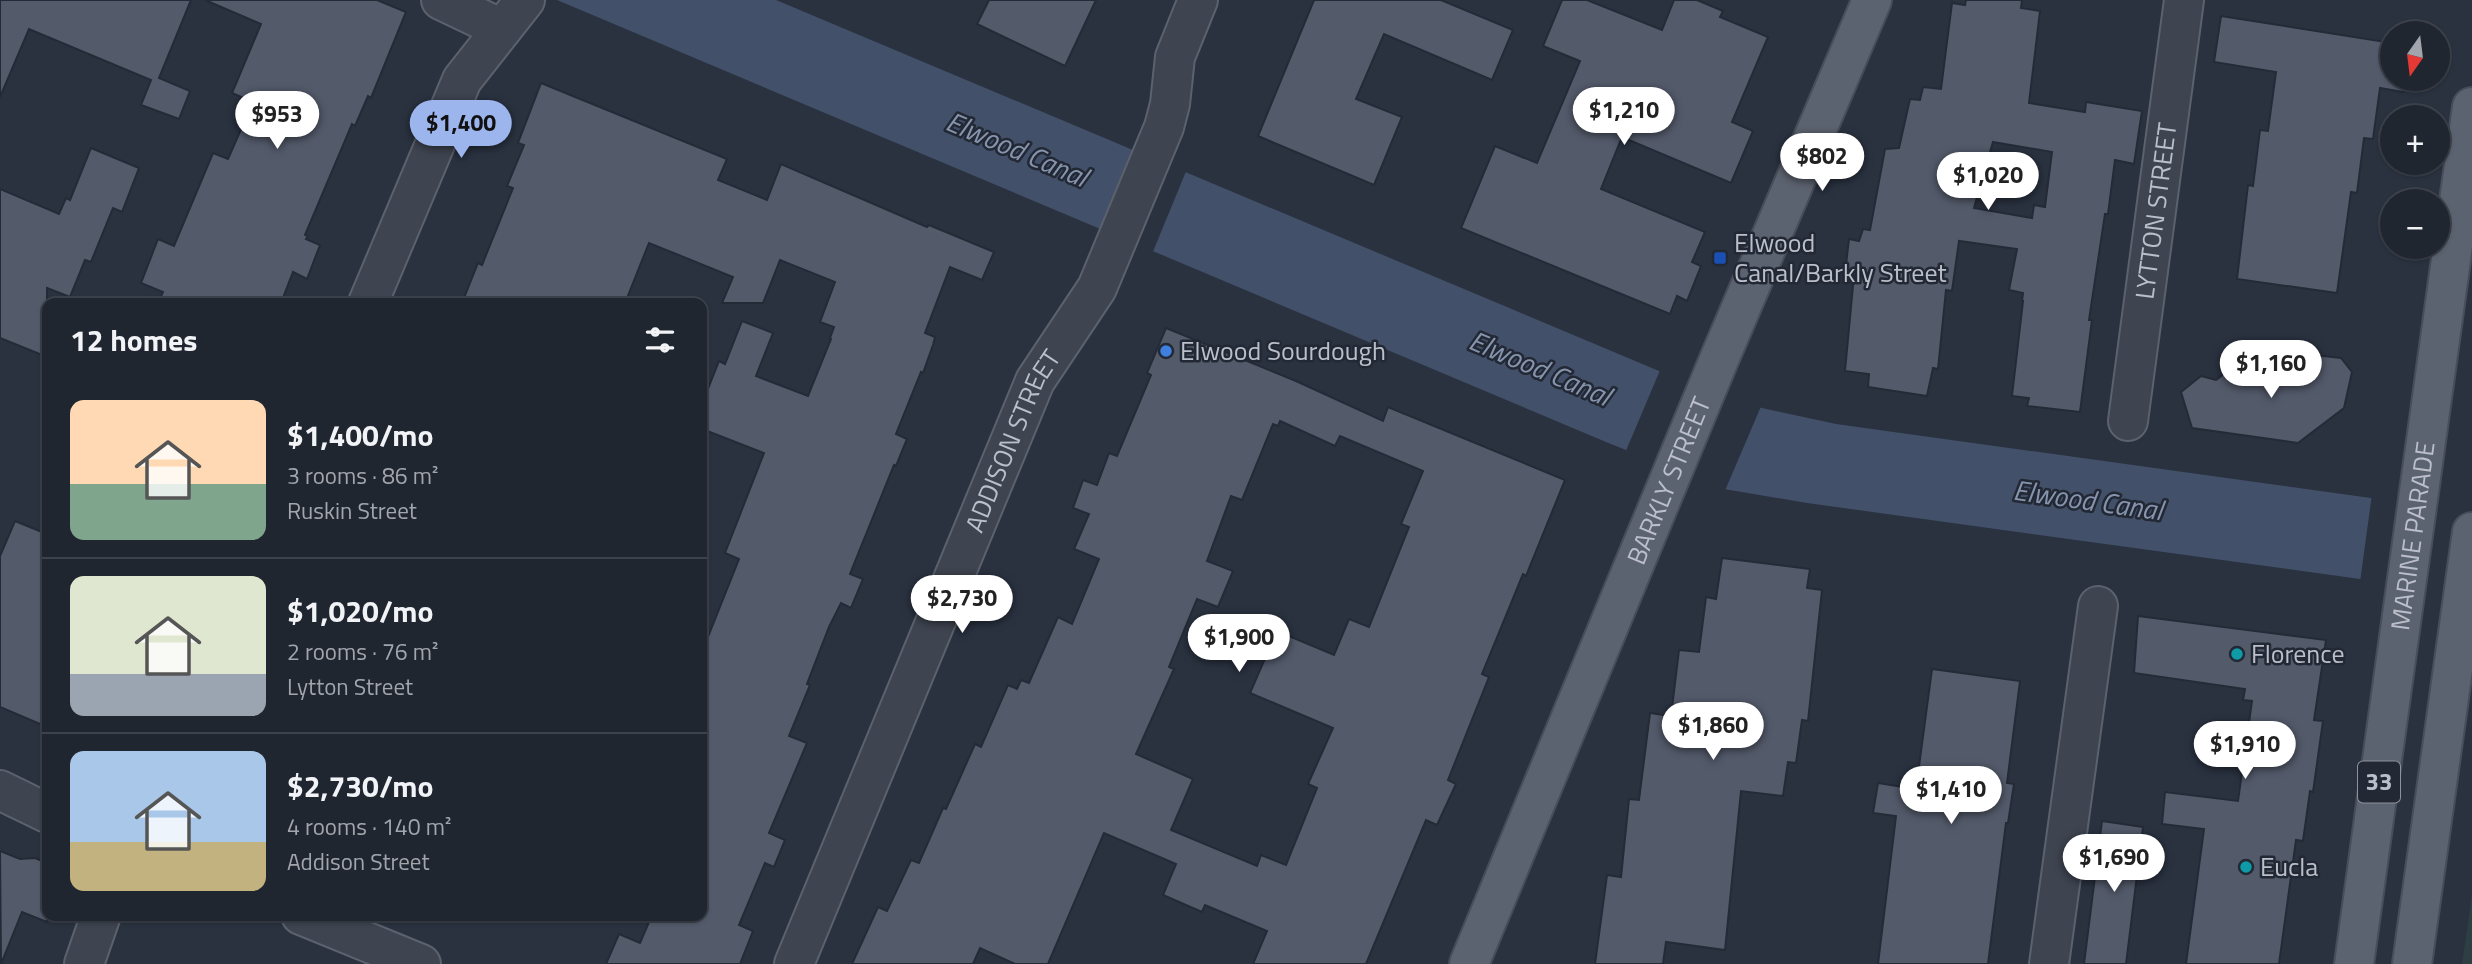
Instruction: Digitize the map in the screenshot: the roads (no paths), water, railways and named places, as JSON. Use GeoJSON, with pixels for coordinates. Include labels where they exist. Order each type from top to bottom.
{"type":"FeatureCollection","features":[{"type":"Feature","properties":{"kind":"main road","name":"BARKLY STREET"},"geometry":{"type":"LineString","coordinates":[[1469,964],[1712,377],[1872,0]]}},
{"type":"Feature","properties":{"kind":"main road","name":"MARINE PARADE"},"geometry":{"type":"LineString","coordinates":[[2354,964],[2472,107]]}},
{"type":"Feature","properties":{"kind":"main road","name":"33"},"geometry":{"type":"LineString","coordinates":[[2412,964],[2472,532]]}},
{"type":"Feature","properties":{"kind":"street"},"geometry":{"type":"LineString","coordinates":[[370,298],[462,80],[514,15],[442,0]]}},
{"type":"Feature","properties":{"kind":"street","name":"ADDISON STREET"},"geometry":{"type":"LineString","coordinates":[[794,964],[1035,381],[1097,288],[1155,150],[1167,116],[1175,57],[1198,0]]}},
{"type":"Feature","properties":{"kind":"street","name":"LYTTON STREET"},"geometry":{"type":"LineString","coordinates":[[2128,421],[2185,0]]}},
{"type":"Feature","properties":{"kind":"street"},"geometry":{"type":"LineString","coordinates":[[2049,964],[2098,606]]}},
{"type":"Feature","properties":{"kind":"street"},"geometry":{"type":"LineString","coordinates":[[87,958],[99,921]]}},
{"type":"Feature","properties":{"kind":"street"},"geometry":{"type":"LineString","coordinates":[[87,958],[109,921]]}},
{"type":"Feature","properties":{"kind":"street"},"geometry":{"type":"LineString","coordinates":[[316,921],[421,964]]}},
{"type":"Feature","properties":{"kind":"water","name":"Elwood Canal"},"geometry":{"type":"Polygon","coordinates":[[[557,0],[776,0],[1659,371],[1762,408],[1836,424],[2472,512],[2472,596],[1807,503],[1724,489],[1606,442],[557,0]]]}},
{"type":"Feature","properties":{"kind":"place","name":"Elwood Canal/Barkly Street"},"geometry":{"type":"Point","coordinates":[1720,258]}},
{"type":"Feature","properties":{"kind":"place","name":"Elwood Sourdough"},"geometry":{"type":"Point","coordinates":[1166,351]}},
{"type":"Feature","properties":{"kind":"place","name":"Florence"},"geometry":{"type":"Point","coordinates":[2237,654]}},
{"type":"Feature","properties":{"kind":"place","name":"Eucla"},"geometry":{"type":"Point","coordinates":[2246,867]}}]}
